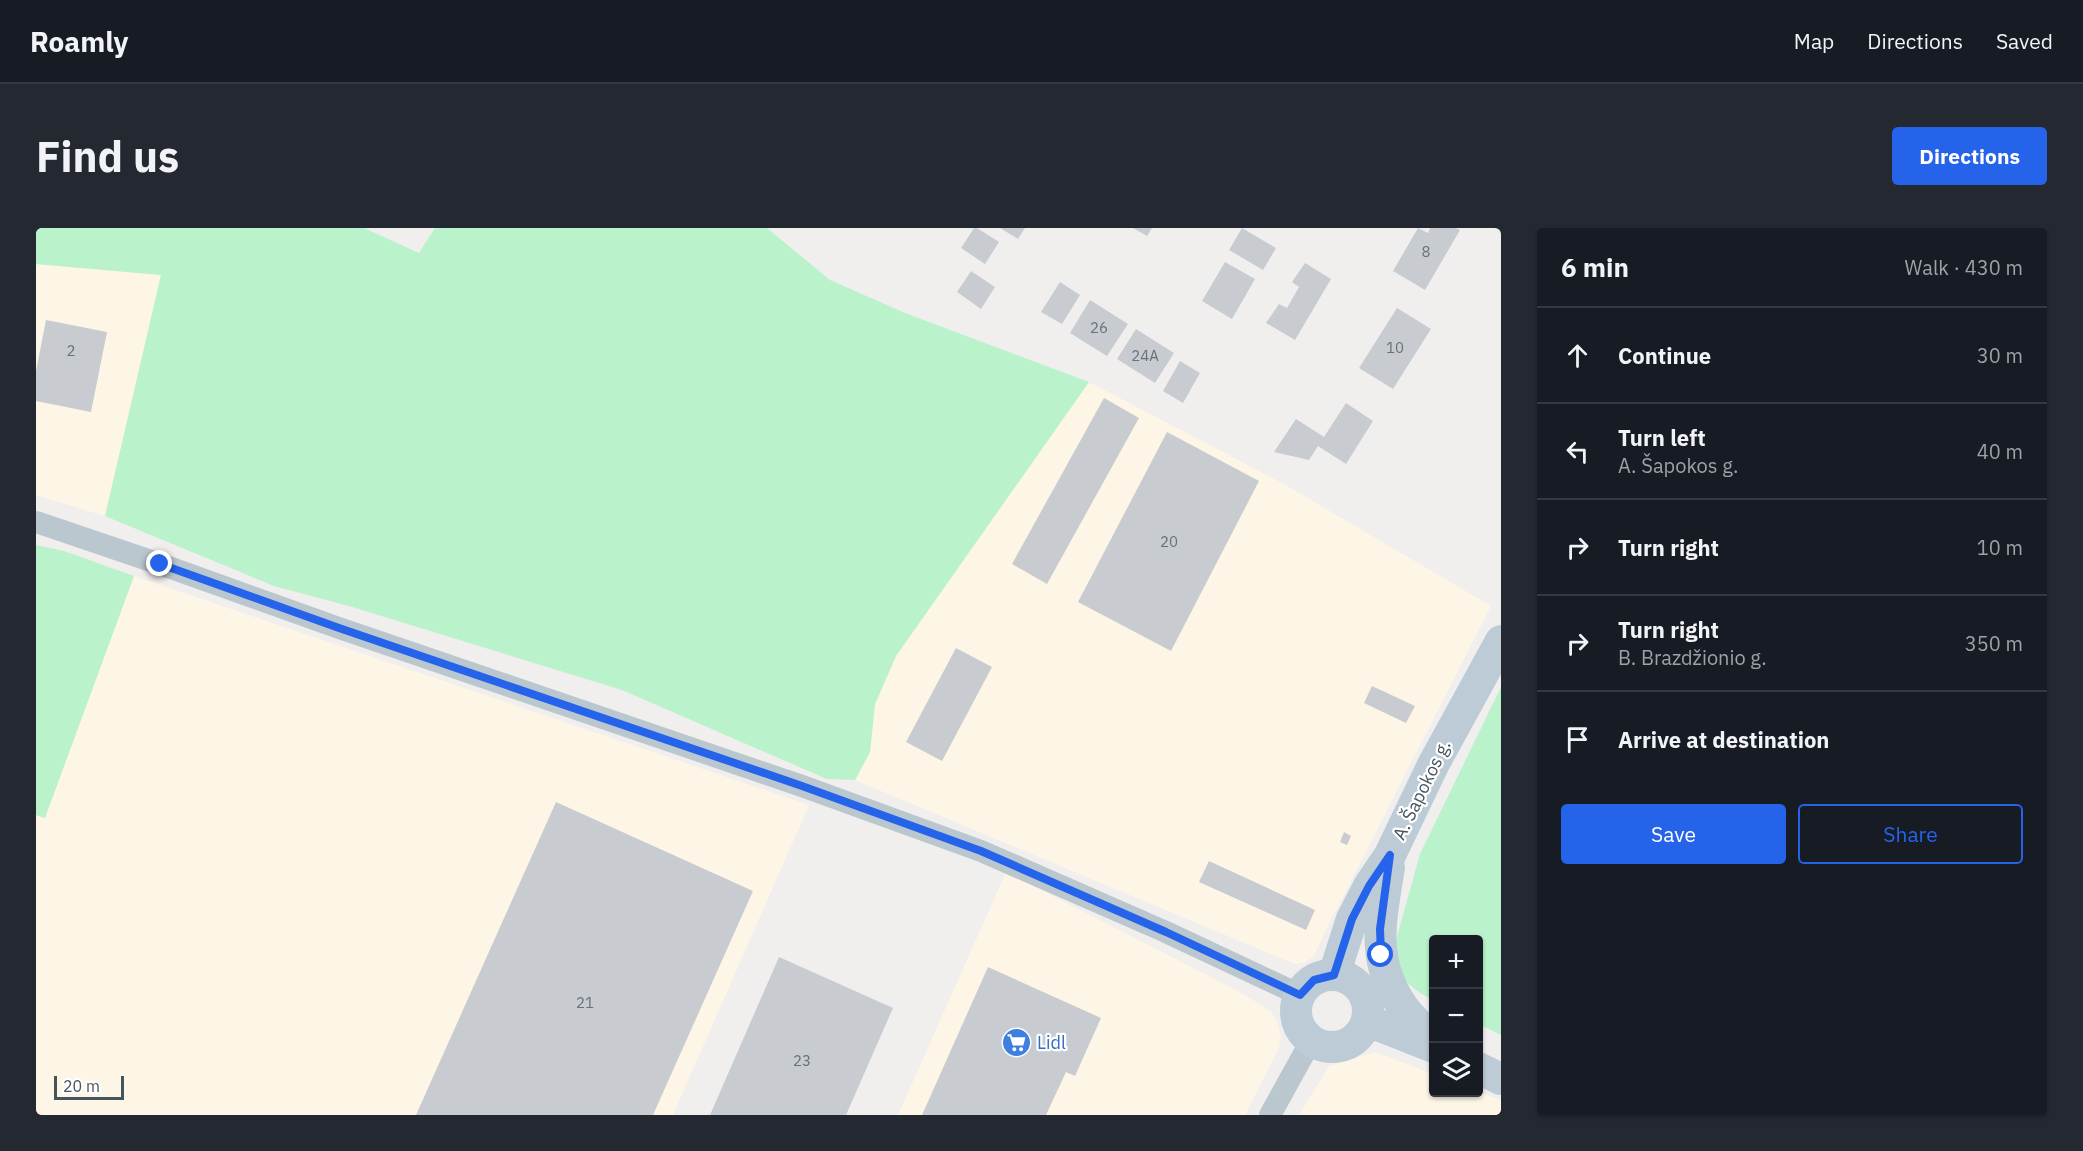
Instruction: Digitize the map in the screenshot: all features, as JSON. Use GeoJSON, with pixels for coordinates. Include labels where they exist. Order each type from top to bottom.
{"type":"FeatureCollection","features":[{"type":"Feature","properties":{"kind":"street"},"geometry":{"type":"LineString","coordinates":[[36,522],[802,786],[981,851],[1166,932],[1300,995]]}},
{"type":"Feature","properties":{"kind":"street","name":"A. Šapokos g."},"geometry":{"type":"LineString","coordinates":[[1334,975],[1352,919],[1369,886],[1390,855],[1433,765],[1501,641]]}},
{"type":"Feature","properties":{"kind":"street"},"geometry":{"type":"LineString","coordinates":[[1390,855],[1380,929],[1381,955],[1389,981],[1403,1007],[1429,1035]]}},
{"type":"Feature","properties":{"kind":"street"},"geometry":{"type":"LineString","coordinates":[[1334,975],[1351,980],[1359,986],[1368,1002],[1368,1021],[1364,1030],[1349,1044],[1330,1048],[1311,1041],[1304,1034],[1296,1015],[1300,995],[1314,980],[1334,975]]}},
{"type":"Feature","properties":{"kind":"street"},"geometry":{"type":"LineString","coordinates":[[1368,1021],[1429,1045]]}},
{"type":"Feature","properties":{"kind":"street"},"geometry":{"type":"LineString","coordinates":[[1270,1115],[1311,1041]]}},
{"type":"Feature","properties":{"kind":"street"},"geometry":{"type":"LineString","coordinates":[[1483,1070],[1501,1078]]}},
{"type":"Feature","properties":{"kind":"shaded area"},"geometry":{"type":"Polygon","coordinates":[[[36,264],[161,275],[105,516],[36,495],[36,264]]]}},
{"type":"Feature","properties":{"kind":"shaded area"},"geometry":{"type":"Polygon","coordinates":[[[1089,382],[1282,483],[1491,606],[1314,956],[1306,962],[1296,964],[1285,960],[855,780],[870,752],[875,704],[896,656],[1089,382]]]}},
{"type":"Feature","properties":{"kind":"shaded area"},"geometry":{"type":"Polygon","coordinates":[[[134,576],[809,805],[673,1115],[36,1115],[36,815],[45,817],[134,576]]]}},
{"type":"Feature","properties":{"kind":"shaded area"},"geometry":{"type":"Polygon","coordinates":[[[1006,872],[1238,991],[1271,1011],[1281,1035],[1279,1048],[1245,1115],[898,1115],[1006,872]]]}},
{"type":"Feature","properties":{"kind":"shaded area"},"geometry":{"type":"Polygon","coordinates":[[[1375,1052],[1429,1072],[1429,1097],[1483,1097],[1483,1093],[1501,1100],[1501,1115],[1299,1115],[1329,1066],[1375,1052]]]}},
{"type":"Feature","properties":{"kind":"green space"},"geometry":{"type":"Polygon","coordinates":[[[36,228],[364,228],[419,253],[435,228],[767,228],[830,280],[905,313],[1089,382],[896,656],[875,704],[870,752],[855,780],[827,779],[622,690],[349,606],[274,586],[105,516],[161,275],[36,264],[36,228]]]}},
{"type":"Feature","properties":{"kind":"green space"},"geometry":{"type":"Polygon","coordinates":[[[36,545],[64,551],[134,576],[45,818],[36,815],[36,545]]]}},
{"type":"Feature","properties":{"kind":"green space"},"geometry":{"type":"Polygon","coordinates":[[[1501,687],[1501,1035],[1483,1026],[1483,935],[1429,935],[1429,998],[1405,981],[1397,962],[1396,940],[1420,854],[1501,687]]]}},
{"type":"Feature","properties":{"kind":"building"},"geometry":{"type":"Polygon","coordinates":[[[974,228],[999,242],[985,264],[961,248],[974,228]]]}},
{"type":"Feature","properties":{"kind":"building"},"geometry":{"type":"Polygon","coordinates":[[[1000,228],[1025,228],[1018,239],[1000,228]]]}},
{"type":"Feature","properties":{"kind":"building"},"geometry":{"type":"Polygon","coordinates":[[[1133,228],[1152,228],[1147,236],[1133,228]]]}},
{"type":"Feature","properties":{"kind":"building"},"geometry":{"type":"Polygon","coordinates":[[[1242,228],[1276,248],[1263,270],[1229,250],[1242,228]]]}},
{"type":"Feature","properties":{"kind":"building"},"geometry":{"type":"Polygon","coordinates":[[[1418,228],[1428,233],[1430,228],[1460,230],[1425,290],[1393,271],[1418,228]]]}},
{"type":"Feature","properties":{"kind":"building"},"geometry":{"type":"Polygon","coordinates":[[[1225,262],[1255,279],[1232,319],[1202,301],[1225,262]]]}},
{"type":"Feature","properties":{"kind":"building"},"geometry":{"type":"Polygon","coordinates":[[[1305,263],[1331,279],[1295,340],[1266,323],[1279,304],[1287,308],[1299,287],[1292,282],[1305,263]]]}},
{"type":"Feature","properties":{"kind":"building"},"geometry":{"type":"Polygon","coordinates":[[[971,271],[995,287],[981,309],[957,292],[971,271]]]}},
{"type":"Feature","properties":{"kind":"building"},"geometry":{"type":"Polygon","coordinates":[[[1060,282],[1080,295],[1062,324],[1041,312],[1060,282]]]}},
{"type":"Feature","properties":{"kind":"building"},"geometry":{"type":"Polygon","coordinates":[[[1090,300],[1128,324],[1107,356],[1070,333],[1090,300]]]}},
{"type":"Feature","properties":{"kind":"building"},"geometry":{"type":"Polygon","coordinates":[[[1397,308],[1431,329],[1393,389],[1359,368],[1397,308]]]}},
{"type":"Feature","properties":{"kind":"building"},"geometry":{"type":"Polygon","coordinates":[[[46,320],[107,332],[91,412],[36,401],[36,371],[46,320]]]}},
{"type":"Feature","properties":{"kind":"building"},"geometry":{"type":"Polygon","coordinates":[[[1136,329],[1174,353],[1155,383],[1117,359],[1136,329]]]}},
{"type":"Feature","properties":{"kind":"building"},"geometry":{"type":"Polygon","coordinates":[[[1180,361],[1200,373],[1183,403],[1163,391],[1180,361]]]}},
{"type":"Feature","properties":{"kind":"building"},"geometry":{"type":"Polygon","coordinates":[[[1104,398],[1139,418],[1047,584],[1012,564],[1104,398]]]}},
{"type":"Feature","properties":{"kind":"building"},"geometry":{"type":"Polygon","coordinates":[[[1346,403],[1373,421],[1346,464],[1318,446],[1309,460],[1274,452],[1296,419],[1324,437],[1346,403]]]}},
{"type":"Feature","properties":{"kind":"building"},"geometry":{"type":"Polygon","coordinates":[[[1167,432],[1259,481],[1171,651],[1078,602],[1167,432]]]}},
{"type":"Feature","properties":{"kind":"building"},"geometry":{"type":"Polygon","coordinates":[[[956,648],[992,667],[942,761],[906,742],[956,648]]]}},
{"type":"Feature","properties":{"kind":"building"},"geometry":{"type":"Polygon","coordinates":[[[1372,686],[1415,706],[1406,723],[1364,703],[1372,686]]]}},
{"type":"Feature","properties":{"kind":"building"},"geometry":{"type":"Polygon","coordinates":[[[556,802],[753,891],[653,1115],[416,1115],[556,802]]]}},
{"type":"Feature","properties":{"kind":"building"},"geometry":{"type":"Polygon","coordinates":[[[1344,832],[1351,836],[1347,845],[1340,842],[1344,832]]]}},
{"type":"Feature","properties":{"kind":"building"},"geometry":{"type":"Polygon","coordinates":[[[1209,861],[1315,910],[1306,930],[1199,882],[1209,861]]]}},
{"type":"Feature","properties":{"kind":"building"},"geometry":{"type":"Polygon","coordinates":[[[779,957],[893,1008],[846,1115],[710,1115],[779,957]]]}},
{"type":"Feature","properties":{"kind":"building","name":"Lidl"},"geometry":{"type":"Polygon","coordinates":[[[988,967],[1101,1018],[1075,1076],[1066,1072],[1046,1115],[922,1115],[988,967]]]}},
{"type":"Feature","properties":{"kind":"place","name":"Lidl"},"geometry":{"type":"Point","coordinates":[1016,1043]}},
{"type":"Feature","properties":{"kind":"route"},"geometry":{"type":"LineString","coordinates":[[160,564],[339,628],[802,786],[981,851],[1166,932],[1300,995],[1314,980],[1334,975],[1352,919],[1369,886],[1390,855],[1380,929],[1381,955]]}}]}
